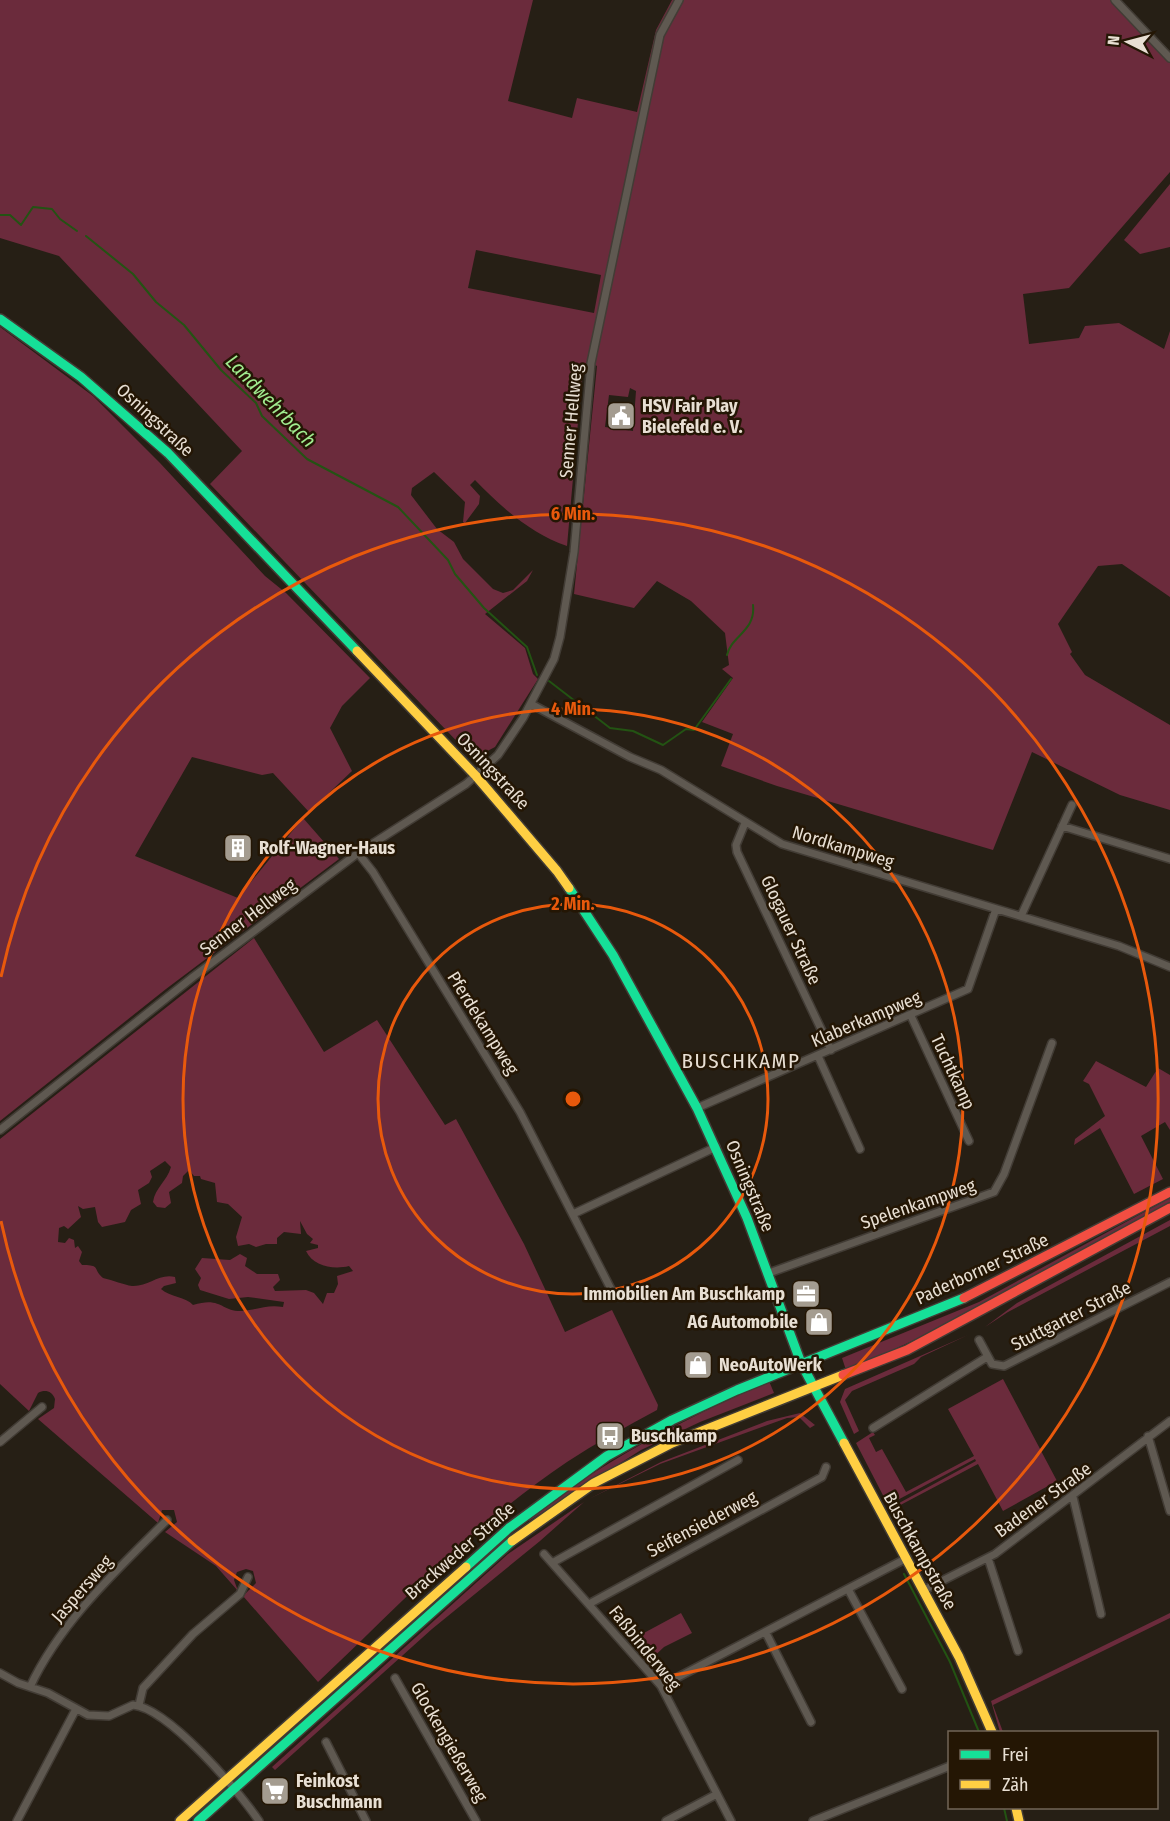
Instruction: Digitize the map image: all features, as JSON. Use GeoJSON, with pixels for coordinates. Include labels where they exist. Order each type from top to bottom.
{"type":"FeatureCollection","features":[{"type":"Feature","properties":{"kind":"main road","name":"Osningstraße"},"geometry":{"type":"LineString","coordinates":[[0,319],[81,377],[160,445],[476,776],[544,854],[594,924],[644,1009],[697,1108],[769,1274],[801,1363]]}},
{"type":"Feature","properties":{"kind":"main road","name":"Paderborner Straße"},"geometry":{"type":"LineString","coordinates":[[801,1363],[967,1297],[1170,1192]]}},
{"type":"Feature","properties":{"kind":"main road","name":"Paderborner Straße"},"geometry":{"type":"LineString","coordinates":[[813,1388],[907,1350],[969,1319],[1170,1208]]}},
{"type":"Feature","properties":{"kind":"main road","name":"Buschkampstraße"},"geometry":{"type":"LineString","coordinates":[[801,1363],[924,1590],[971,1681],[992,1731]]}},
{"type":"Feature","properties":{"kind":"main road","name":"Brackweder Straße"},"geometry":{"type":"LineString","coordinates":[[180,1821],[509,1528],[582,1472],[672,1420],[801,1363]]}},
{"type":"Feature","properties":{"kind":"main road","name":"Brackweder Straße"},"geometry":{"type":"LineString","coordinates":[[198,1821],[386,1650],[516,1537],[540,1519],[594,1483],[649,1453],[813,1388]]}},
{"type":"Feature","properties":{"kind":"street","name":"Senner Hellweg"},"geometry":{"type":"LineString","coordinates":[[0,1130],[193,977],[358,853],[476,776],[504,747],[531,704],[554,659],[560,637],[574,552],[591,363],[660,35],[679,0]]}},
{"type":"Feature","properties":{"kind":"street"},"geometry":{"type":"LineString","coordinates":[[1115,0],[1170,58]]}},
{"type":"Feature","properties":{"kind":"street","name":"Nordkampweg"},"geometry":{"type":"LineString","coordinates":[[531,704],[630,757],[661,770],[745,823],[794,849],[1119,946],[1170,967]]}},
{"type":"Feature","properties":{"kind":"street"},"geometry":{"type":"LineString","coordinates":[[1021,916],[1072,805]]}},
{"type":"Feature","properties":{"kind":"street","name":"Glogauer Straße"},"geometry":{"type":"LineString","coordinates":[[745,823],[736,845],[737,852],[831,1050]]}},
{"type":"Feature","properties":{"kind":"street"},"geometry":{"type":"LineString","coordinates":[[1062,826],[1170,858]]}},
{"type":"Feature","properties":{"kind":"street","name":"Pferdekampweg"},"geometry":{"type":"LineString","coordinates":[[358,853],[373,872],[506,1088],[613,1293]]}},
{"type":"Feature","properties":{"kind":"street","name":"Klaberkampweg"},"geometry":{"type":"LineString","coordinates":[[697,1108],[911,1016],[968,989],[996,909]]}},
{"type":"Feature","properties":{"kind":"street","name":"Tuchtkamp"},"geometry":{"type":"LineString","coordinates":[[911,1016],[969,1141]]}},
{"type":"Feature","properties":{"kind":"street","name":"Spelenkampweg"},"geometry":{"type":"LineString","coordinates":[[769,1274],[994,1192],[1004,1174],[1053,1043]]}},
{"type":"Feature","properties":{"kind":"street"},"geometry":{"type":"LineString","coordinates":[[818,1056],[860,1149]]}},
{"type":"Feature","properties":{"kind":"street"},"geometry":{"type":"LineString","coordinates":[[573,1214],[716,1148]]}},
{"type":"Feature","properties":{"kind":"street","name":"Stuttgarter Straße"},"geometry":{"type":"LineString","coordinates":[[987,1357],[994,1366],[1004,1366],[1170,1282]]}},
{"type":"Feature","properties":{"kind":"street"},"geometry":{"type":"LineString","coordinates":[[873,1428],[987,1357],[979,1340]]}},
{"type":"Feature","properties":{"kind":"street"},"geometry":{"type":"LineString","coordinates":[[0,1442],[42,1407]]}},
{"type":"Feature","properties":{"kind":"street","name":"Badener Straße"},"geometry":{"type":"LineString","coordinates":[[924,1590],[988,1558],[1137,1449],[1148,1436],[1170,1421]]}},
{"type":"Feature","properties":{"kind":"street"},"geometry":{"type":"LineString","coordinates":[[1148,1436],[1170,1511]]}},
{"type":"Feature","properties":{"kind":"street"},"geometry":{"type":"LineString","coordinates":[[552,1563],[738,1460]]}},
{"type":"Feature","properties":{"kind":"street","name":"Seifensiederweg"},"geometry":{"type":"LineString","coordinates":[[589,1604],[822,1477],[826,1467]]}},
{"type":"Feature","properties":{"kind":"street"},"geometry":{"type":"LineString","coordinates":[[1073,1497],[1101,1614]]}},
{"type":"Feature","properties":{"kind":"street","name":"Jaspersweg"},"geometry":{"type":"LineString","coordinates":[[30,1687],[47,1655],[72,1620],[167,1520]]}},
{"type":"Feature","properties":{"kind":"street","name":"Faßbinderweg"},"geometry":{"type":"LineString","coordinates":[[544,1554],[660,1686],[730,1821]]}},
{"type":"Feature","properties":{"kind":"street"},"geometry":{"type":"LineString","coordinates":[[660,1686],[907,1558]]}},
{"type":"Feature","properties":{"kind":"street"},"geometry":{"type":"LineString","coordinates":[[988,1558],[1018,1651]]}},
{"type":"Feature","properties":{"kind":"street"},"geometry":{"type":"LineString","coordinates":[[139,1705],[143,1688],[193,1634],[240,1594],[248,1577]]}},
{"type":"Feature","properties":{"kind":"street"},"geometry":{"type":"LineString","coordinates":[[848,1589],[902,1689]]}},
{"type":"Feature","properties":{"kind":"street"},"geometry":{"type":"LineString","coordinates":[[766,1633],[811,1722]]}},
{"type":"Feature","properties":{"kind":"street"},"geometry":{"type":"LineString","coordinates":[[0,1673],[88,1715],[104,1717],[128,1706],[139,1705],[170,1722],[225,1780],[259,1821]]}},
{"type":"Feature","properties":{"kind":"street","name":"Glockengießerweg"},"geometry":{"type":"LineString","coordinates":[[395,1678],[476,1821]]}},
{"type":"Feature","properties":{"kind":"street"},"geometry":{"type":"LineString","coordinates":[[17,1821],[76,1708]]}},
{"type":"Feature","properties":{"kind":"street"},"geometry":{"type":"LineString","coordinates":[[326,1742],[366,1821]]}},
{"type":"Feature","properties":{"kind":"street"},"geometry":{"type":"LineString","coordinates":[[813,1821],[948,1767]]}},
{"type":"Feature","properties":{"kind":"street"},"geometry":{"type":"LineString","coordinates":[[666,1821],[717,1794]]}},
{"type":"Feature","properties":{"kind":"shaded area"},"geometry":{"type":"Polygon","coordinates":[[[0,0],[533,0],[508,101],[572,118],[577,98],[637,112],[656,30],[672,0],[1119,0],[1170,53],[1170,172],[1069,288],[1023,294],[1029,344],[1079,338],[1085,326],[1119,323],[1164,349],[1170,331],[1170,597],[1122,564],[1098,566],[1058,624],[1072,652],[1070,654],[1085,675],[1170,725],[1170,810],[1120,795],[1032,752],[993,850],[777,786],[721,766],[733,734],[702,722],[733,678],[722,669],[729,665],[725,633],[691,601],[657,581],[634,608],[574,594],[597,366],[591,363],[582,377],[567,546],[528,527],[475,480],[470,485],[480,496],[479,504],[465,523],[463,522],[465,502],[434,472],[412,488],[411,495],[437,529],[454,542],[463,559],[493,589],[503,593],[513,590],[533,570],[527,581],[485,614],[525,648],[533,674],[538,679],[495,747],[476,757],[470,755],[210,484],[242,451],[59,256],[0,238],[0,0]],[[476,250],[468,288],[594,313],[601,275],[476,250]],[[630,388],[628,397],[609,395],[605,427],[633,431],[636,391],[630,388]]]}},
{"type":"Feature","properties":{"kind":"shaded area"},"geometry":{"type":"Polygon","coordinates":[[[1170,184],[1170,247],[1140,254],[1124,240],[1170,184]]]}},
{"type":"Feature","properties":{"kind":"shaded area"},"geometry":{"type":"Polygon","coordinates":[[[0,327],[93,396],[160,463],[265,576],[286,593],[370,678],[342,706],[330,728],[352,771],[309,812],[273,773],[262,775],[192,757],[135,856],[238,898],[303,818],[339,859],[166,989],[0,1121],[0,327]]]}},
{"type":"Feature","properties":{"kind":"shaded area"},"geometry":{"type":"Polygon","coordinates":[[[254,938],[324,1052],[377,1020],[445,1125],[456,1119],[524,1244],[565,1332],[612,1310],[658,1405],[657,1410],[567,1462],[500,1512],[438,1567],[318,1682],[243,1596],[256,1583],[253,1571],[246,1569],[237,1572],[234,1580],[238,1591],[216,1566],[165,1532],[177,1522],[174,1510],[162,1510],[158,1523],[38,1419],[54,1408],[55,1399],[52,1394],[46,1391],[38,1393],[29,1411],[0,1384],[0,1139],[254,938]],[[165,1161],[150,1171],[152,1177],[149,1183],[138,1190],[141,1204],[131,1210],[125,1222],[102,1227],[98,1222],[95,1207],[83,1209],[78,1206],[81,1217],[68,1229],[64,1226],[59,1228],[58,1242],[65,1243],[69,1238],[74,1240],[75,1248],[78,1246],[82,1252],[79,1261],[82,1265],[95,1267],[103,1278],[138,1286],[164,1277],[175,1277],[176,1283],[161,1289],[193,1305],[210,1302],[235,1311],[272,1306],[283,1307],[284,1302],[248,1297],[229,1299],[200,1290],[198,1285],[201,1278],[195,1269],[202,1258],[230,1260],[240,1254],[247,1258],[245,1266],[257,1274],[278,1274],[280,1280],[273,1287],[275,1291],[306,1290],[314,1293],[323,1304],[327,1293],[334,1293],[338,1284],[337,1276],[353,1271],[349,1266],[324,1266],[313,1260],[306,1251],[318,1248],[318,1245],[310,1243],[313,1239],[307,1234],[300,1221],[301,1234],[284,1232],[277,1238],[277,1244],[256,1247],[249,1244],[238,1246],[236,1237],[242,1217],[228,1204],[217,1202],[215,1183],[201,1179],[200,1176],[194,1176],[189,1170],[183,1176],[182,1183],[169,1192],[171,1203],[165,1208],[157,1207],[153,1202],[154,1197],[171,1167],[165,1161]]]}},
{"type":"Feature","properties":{"kind":"shaded area"},"geometry":{"type":"Polygon","coordinates":[[[1096,1061],[1146,1087],[1158,1068],[1170,1075],[1170,1130],[1165,1122],[1141,1136],[1163,1179],[1134,1194],[1100,1128],[1074,1145],[1075,1139],[1105,1116],[1089,1084],[1083,1081],[1096,1061]]]}},
{"type":"Feature","properties":{"kind":"shaded area"},"geometry":{"type":"Polygon","coordinates":[[[1170,1198],[1170,1202],[1011,1291],[929,1333],[846,1370],[842,1358],[979,1302],[1170,1198]]]}},
{"type":"Feature","properties":{"kind":"shaded area"},"geometry":{"type":"Polygon","coordinates":[[[1170,1220],[1170,1226],[1008,1312],[985,1327],[1017,1303],[1170,1220]]]}},
{"type":"Feature","properties":{"kind":"shaded area"},"geometry":{"type":"Polygon","coordinates":[[[968,1335],[921,1357],[914,1364],[852,1391],[845,1400],[859,1431],[854,1434],[840,1402],[845,1389],[968,1335]]]}},
{"type":"Feature","properties":{"kind":"shaded area"},"geometry":{"type":"Polygon","coordinates":[[[1003,1379],[1057,1481],[1003,1511],[978,1464],[891,1510],[890,1508],[976,1461],[975,1459],[888,1505],[856,1443],[873,1432],[875,1435],[869,1438],[876,1452],[882,1449],[906,1492],[974,1456],[948,1409],[1003,1379]]]}},
{"type":"Feature","properties":{"kind":"shaded area"},"geometry":{"type":"Polygon","coordinates":[[[769,1381],[774,1393],[700,1422],[641,1450],[529,1521],[528,1519],[586,1478],[644,1443],[704,1411],[769,1381]]]}},
{"type":"Feature","properties":{"kind":"shaded area"},"geometry":{"type":"Polygon","coordinates":[[[800,1413],[815,1425],[810,1428],[799,1417],[787,1418],[660,1464],[589,1499],[661,1462],[767,1421],[800,1413]]]}},
{"type":"Feature","properties":{"kind":"shaded area"},"geometry":{"type":"Polygon","coordinates":[[[584,1502],[432,1629],[275,1770],[272,1767],[508,1554],[584,1502]]]}},
{"type":"Feature","properties":{"kind":"shaded area"},"geometry":{"type":"Polygon","coordinates":[[[681,1613],[692,1633],[664,1647],[648,1662],[629,1641],[681,1613]]]}},
{"type":"Feature","properties":{"kind":"shaded area"},"geometry":{"type":"Polygon","coordinates":[[[1170,1613],[1170,1618],[993,1705],[1003,1731],[1000,1731],[991,1701],[1170,1613]]]}},
{"type":"Feature","properties":{"kind":"waterway","name":"Landwehrbach"},"geometry":{"type":"LineString","coordinates":[[0,215],[10,215],[21,225],[33,207],[52,209],[60,219],[77,231]]}},
{"type":"Feature","properties":{"kind":"waterway","name":"Landwehrbach"},"geometry":{"type":"LineString","coordinates":[[86,236],[133,274],[156,302],[184,325],[221,370],[256,403],[262,416],[307,459],[398,507],[448,560],[455,574],[484,608],[527,647],[537,675]]}},
{"type":"Feature","properties":{"kind":"waterway","name":"Landwehrbach"},"geometry":{"type":"LineString","coordinates":[[727,655],[729,648],[751,621],[753,605]]}},
{"type":"Feature","properties":{"kind":"waterway","name":"Landwehrbach"},"geometry":{"type":"LineString","coordinates":[[549,681],[610,728],[633,731],[663,745],[686,729],[694,730],[731,679]]}},
{"type":"Feature","properties":{"kind":"waterway"},"geometry":{"type":"LineString","coordinates":[[904,1574],[950,1662],[979,1731]]}},
{"type":"Feature","properties":{"kind":"waterway"},"geometry":{"type":"LineString","coordinates":[[1004,1809],[1007,1821]]}},
{"type":"Feature","properties":{"kind":"traffic: fast"},"geometry":{"type":"LineString","coordinates":[[0,319],[81,377],[168,453],[357,651]]}},
{"type":"Feature","properties":{"kind":"traffic: fast"},"geometry":{"type":"LineString","coordinates":[[569,888],[613,955],[697,1108],[747,1218],[801,1363],[844,1443]]}},
{"type":"Feature","properties":{"kind":"traffic: fast"},"geometry":{"type":"LineString","coordinates":[[466,1567],[509,1528],[607,1456],[672,1420],[737,1390],[964,1298]]}},
{"type":"Feature","properties":{"kind":"traffic: fast"},"geometry":{"type":"LineString","coordinates":[[198,1821],[512,1541]]}},
{"type":"Feature","properties":{"kind":"traffic: slow"},"geometry":{"type":"LineString","coordinates":[[357,651],[476,776],[569,888]]}},
{"type":"Feature","properties":{"kind":"traffic: slow"},"geometry":{"type":"LineString","coordinates":[[512,1541],[594,1483],[672,1443],[843,1375]]}},
{"type":"Feature","properties":{"kind":"traffic: slow"},"geometry":{"type":"LineString","coordinates":[[844,1443],[959,1657],[992,1731]]}},
{"type":"Feature","properties":{"kind":"traffic: slow"},"geometry":{"type":"LineString","coordinates":[[180,1821],[466,1567]]}},
{"type":"Feature","properties":{"kind":"traffic: slow"},"geometry":{"type":"LineString","coordinates":[[1016,1809],[1019,1821]]}},
{"type":"Feature","properties":{"kind":"traffic: jam"},"geometry":{"type":"LineString","coordinates":[[964,1298],[1170,1192]]}},
{"type":"Feature","properties":{"kind":"traffic: jam"},"geometry":{"type":"LineString","coordinates":[[843,1375],[907,1350],[1170,1208]]}},
{"type":"Feature","properties":{"kind":"place","name":"HSV Fair Play Bielefeld e. V."},"geometry":{"type":"Point","coordinates":[621,416]}},
{"type":"Feature","properties":{"kind":"place","name":"Rolf-Wagner-Haus"},"geometry":{"type":"Point","coordinates":[238,848]}},
{"type":"Feature","properties":{"kind":"place","name":"Immobilien Am Buschkamp"},"geometry":{"type":"Point","coordinates":[806,1294]}},
{"type":"Feature","properties":{"kind":"place","name":"AG Automobile"},"geometry":{"type":"Point","coordinates":[819,1322]}},
{"type":"Feature","properties":{"kind":"place","name":"NeoAutoWerk"},"geometry":{"type":"Point","coordinates":[698,1365]}},
{"type":"Feature","properties":{"kind":"place","name":"Buschkamp"},"geometry":{"type":"Point","coordinates":[610,1436]}},
{"type":"Feature","properties":{"kind":"place","name":"Feinkost Buschmann"},"geometry":{"type":"Point","coordinates":[275,1791]}},
{"type":"Feature","properties":{"kind":"district","name":"BUSCHKAMP"},"geometry":{"type":"Point","coordinates":[741,1061]}}]}
